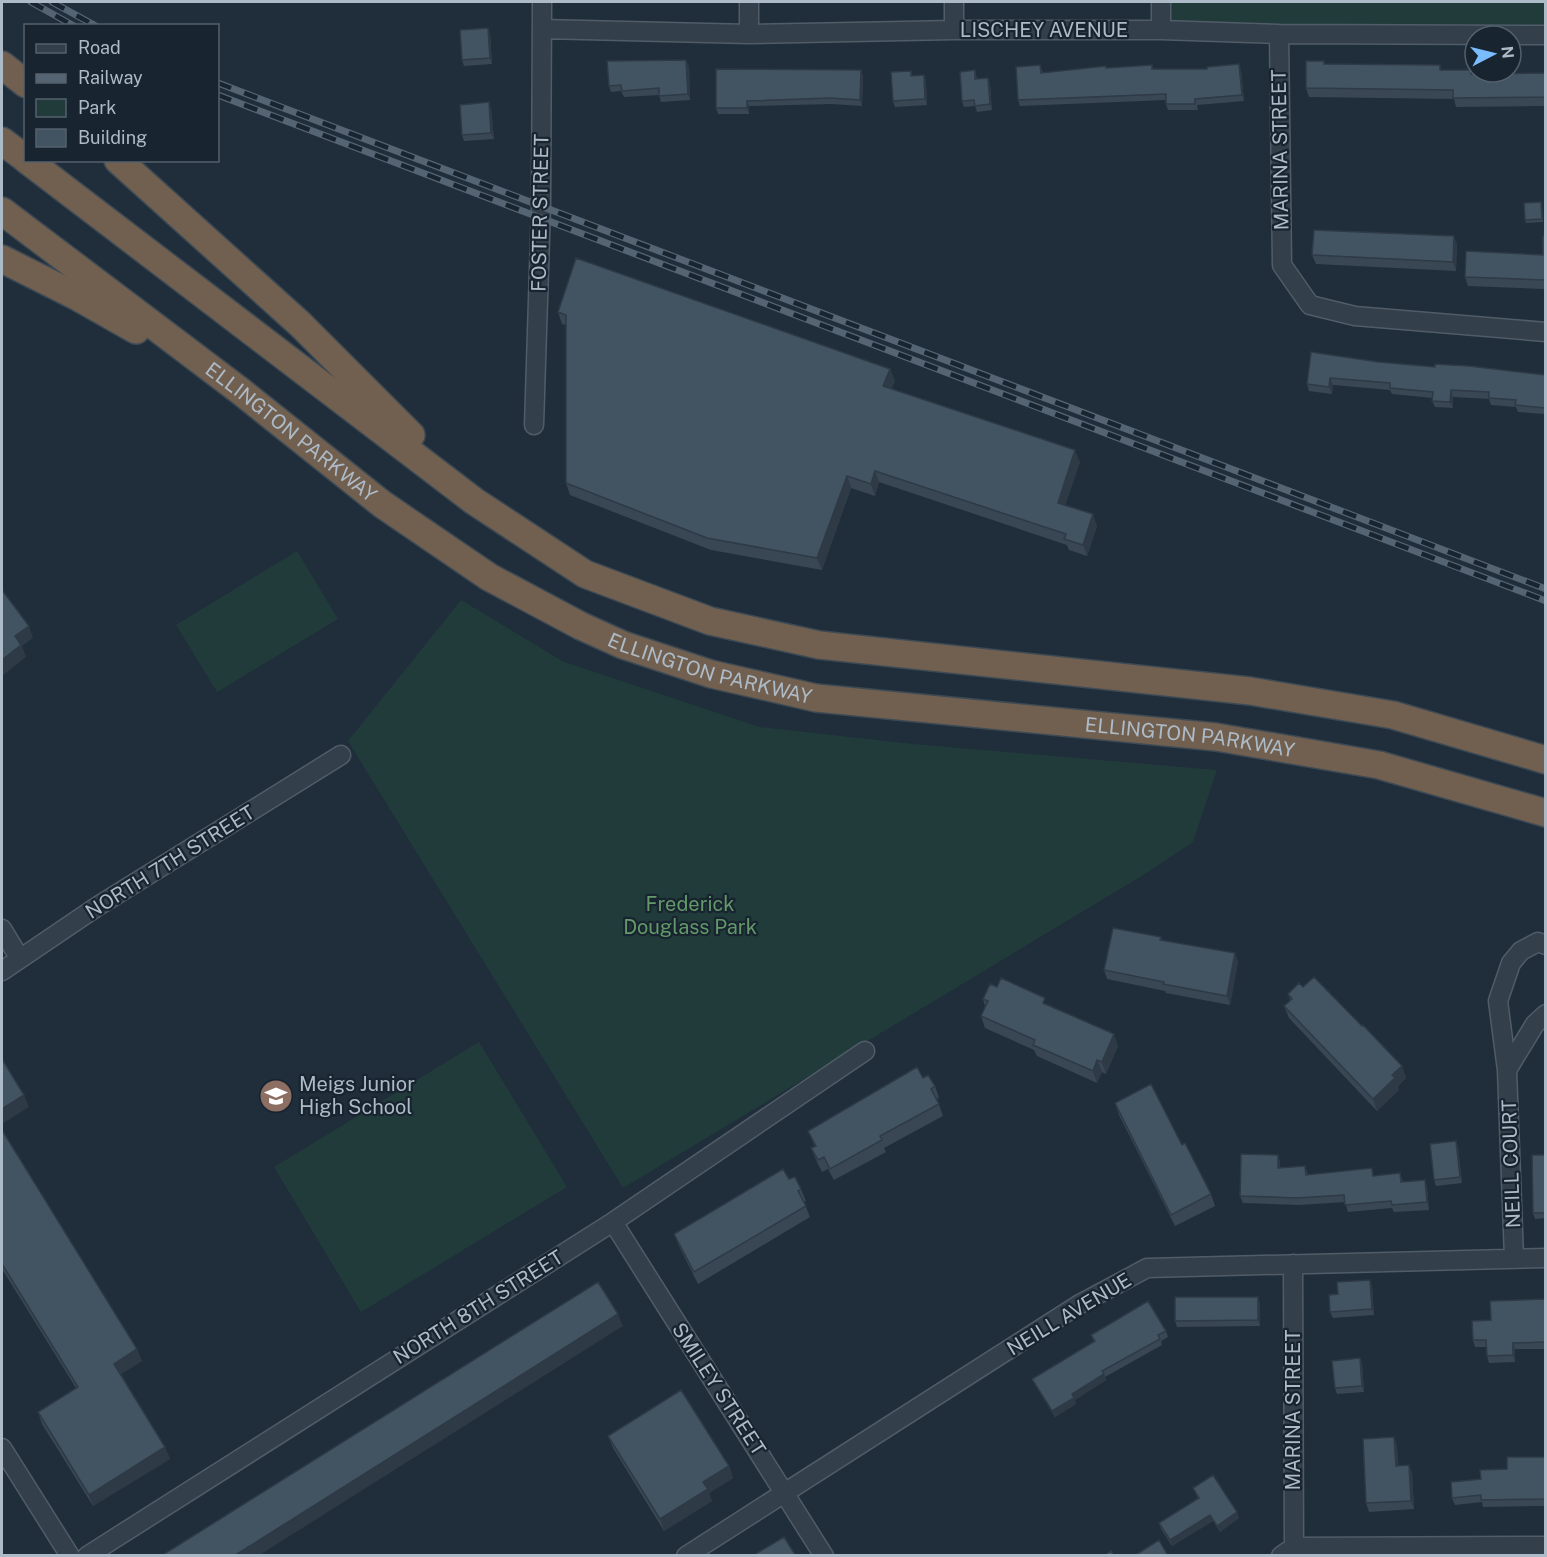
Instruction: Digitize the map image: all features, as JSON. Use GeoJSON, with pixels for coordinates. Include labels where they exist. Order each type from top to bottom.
{"type":"FeatureCollection","features":[{"type":"Feature","properties":{"kind":"highway"},"geometry":{"type":"LineString","coordinates":[[2,65],[24,82]]}},
{"type":"Feature","properties":{"kind":"highway"},"geometry":{"type":"LineString","coordinates":[[2,141],[24,158]]}},
{"type":"Feature","properties":{"kind":"highway"},"geometry":{"type":"LineString","coordinates":[[29,162],[474,501],[585,573],[710,621],[819,645],[1261,693],[1393,715],[1545,760]]}},
{"type":"Feature","properties":{"kind":"highway"},"geometry":{"type":"LineString","coordinates":[[120,162],[300,324],[474,501]]}},
{"type":"Feature","properties":{"kind":"highway","name":"ELLINGTON PARKWAY"},"geometry":{"type":"LineString","coordinates":[[2,211],[239,390],[382,504],[489,577],[581,626],[623,645],[711,674],[816,698],[1216,737],[1267,745],[1379,765],[1545,813]]}},
{"type":"Feature","properties":{"kind":"highway"},"geometry":{"type":"LineString","coordinates":[[2,259],[76,296],[239,390]]}},
{"type":"Feature","properties":{"kind":"street","name":"FOSTER STREET"},"geometry":{"type":"LineString","coordinates":[[534,425],[542,2]]}},
{"type":"Feature","properties":{"kind":"street"},"geometry":{"type":"LineString","coordinates":[[749,2],[749,34]]}},
{"type":"Feature","properties":{"kind":"street"},"geometry":{"type":"LineString","coordinates":[[954,2],[954,30]]}},
{"type":"Feature","properties":{"kind":"street"},"geometry":{"type":"LineString","coordinates":[[1161,2],[1161,30]]}},
{"type":"Feature","properties":{"kind":"street","name":"LISCHEY AVENUE"},"geometry":{"type":"LineString","coordinates":[[542,29],[749,34],[954,30],[1161,30],[1279,34],[1545,36]]}},
{"type":"Feature","properties":{"kind":"street","name":"MARINA STREET"},"geometry":{"type":"LineString","coordinates":[[1279,34],[1282,265],[1310,305],[1355,316],[1545,332]]}},
{"type":"Feature","properties":{"kind":"street","name":"NORTH 7TH STREET"},"geometry":{"type":"LineString","coordinates":[[2,971],[98,906],[341,754]]}},
{"type":"Feature","properties":{"kind":"street"},"geometry":{"type":"LineString","coordinates":[[2,929],[21,959]]}},
{"type":"Feature","properties":{"kind":"street","name":"NEILL COURT"},"geometry":{"type":"LineString","coordinates":[[1514,1258],[1507,1070],[1498,1001],[1511,963],[1521,951],[1538,942],[1545,945]]}},
{"type":"Feature","properties":{"kind":"street"},"geometry":{"type":"LineString","coordinates":[[1507,1070],[1535,1024],[1545,1014]]}},
{"type":"Feature","properties":{"kind":"street","name":"NORTH 8TH STREET"},"geometry":{"type":"LineString","coordinates":[[87,1556],[613,1222],[865,1051]]}},
{"type":"Feature","properties":{"kind":"street","name":"SMILEY STREET"},"geometry":{"type":"LineString","coordinates":[[613,1222],[824,1556]]}},
{"type":"Feature","properties":{"kind":"street","name":"NEILL AVENUE"},"geometry":{"type":"LineString","coordinates":[[686,1556],[1078,1305],[1147,1268],[1545,1258]]}},
{"type":"Feature","properties":{"kind":"street","name":"MARINA STREET"},"geometry":{"type":"LineString","coordinates":[[1290,1553],[1293,1264]]}},
{"type":"Feature","properties":{"kind":"street"},"geometry":{"type":"LineString","coordinates":[[2,1448],[70,1556]]}},
{"type":"Feature","properties":{"kind":"street"},"geometry":{"type":"LineString","coordinates":[[1290,1553],[1545,1546]]}},
{"type":"Feature","properties":{"kind":"green space"},"geometry":{"type":"Polygon","coordinates":[[[1161,2],[1545,2],[1545,35],[1523,35],[1523,24],[1463,24],[1463,34],[1161,30],[1161,2]]]}},
{"type":"Feature","properties":{"kind":"green space"},"geometry":{"type":"Polygon","coordinates":[[[297,551],[338,619],[217,692],[176,625],[297,551]]]}},
{"type":"Feature","properties":{"kind":"green space","name":"Frederick Douglass Park"},"geometry":{"type":"Polygon","coordinates":[[[461,600],[564,662],[759,727],[913,744],[1217,770],[1193,842],[1145,874],[623,1188],[348,741],[461,600]]]}},
{"type":"Feature","properties":{"kind":"green space"},"geometry":{"type":"Polygon","coordinates":[[[479,1042],[567,1187],[361,1312],[274,1167],[479,1042]]]}},
{"type":"Feature","properties":{"kind":"building"},"geometry":{"type":"Polygon","coordinates":[[[488,28],[490,58],[462,60],[460,30],[488,28]]]}},
{"type":"Feature","properties":{"kind":"building"},"geometry":{"type":"Polygon","coordinates":[[[686,60],[688,94],[659,96],[659,88],[622,91],[621,85],[609,86],[607,61],[686,60]]]}},
{"type":"Feature","properties":{"kind":"building"},"geometry":{"type":"Polygon","coordinates":[[[1306,61],[1324,61],[1324,64],[1440,65],[1440,70],[1463,70],[1463,84],[1523,84],[1523,73],[1545,73],[1545,97],[1453,98],[1453,90],[1306,88],[1306,61]]]}},
{"type":"Feature","properties":{"kind":"building"},"geometry":{"type":"Polygon","coordinates":[[[1239,64],[1242,95],[1195,99],[1195,104],[1166,104],[1166,94],[1018,100],[1016,67],[1040,65],[1041,73],[1106,66],[1106,68],[1152,65],[1152,69],[1207,69],[1207,67],[1239,64]]]}},
{"type":"Feature","properties":{"kind":"building"},"geometry":{"type":"Polygon","coordinates":[[[716,69],[861,70],[860,100],[830,98],[747,101],[747,108],[716,108],[716,69]]]}},
{"type":"Feature","properties":{"kind":"building"},"geometry":{"type":"Polygon","coordinates":[[[975,70],[975,79],[988,78],[990,104],[975,106],[974,100],[962,101],[960,72],[975,70]]]}},
{"type":"Feature","properties":{"kind":"building"},"geometry":{"type":"Polygon","coordinates":[[[911,71],[911,76],[924,75],[925,99],[893,101],[891,72],[911,71]]]}},
{"type":"Feature","properties":{"kind":"building"},"geometry":{"type":"Polygon","coordinates":[[[489,102],[491,133],[462,135],[460,105],[489,102]]]}},
{"type":"Feature","properties":{"kind":"building"},"geometry":{"type":"Polygon","coordinates":[[[1541,202],[1542,219],[1525,220],[1524,203],[1541,202]]]}},
{"type":"Feature","properties":{"kind":"building"},"geometry":{"type":"Polygon","coordinates":[[[1314,230],[1454,236],[1453,262],[1312,255],[1314,230]]]}},
{"type":"Feature","properties":{"kind":"building"},"geometry":{"type":"Polygon","coordinates":[[[1543,236],[1545,236],[1545,280],[1465,277],[1466,251],[1543,255],[1543,236]]]}},
{"type":"Feature","properties":{"kind":"building"},"geometry":{"type":"Polygon","coordinates":[[[576,258],[890,369],[883,386],[1075,450],[1058,503],[1093,514],[1083,545],[1064,539],[1066,534],[875,471],[871,484],[847,476],[817,558],[707,538],[566,483],[566,315],[558,312],[576,258]]]}},
{"type":"Feature","properties":{"kind":"building"},"geometry":{"type":"Polygon","coordinates":[[[1311,352],[1379,362],[1435,367],[1435,364],[1469,366],[1545,375],[1545,408],[1515,405],[1516,400],[1489,398],[1489,392],[1451,390],[1450,402],[1432,401],[1433,392],[1390,388],[1390,383],[1330,378],[1329,387],[1307,384],[1311,352]]]}},
{"type":"Feature","properties":{"kind":"building"},"geometry":{"type":"Polygon","coordinates":[[[2,590],[29,626],[15,636],[21,645],[2,660],[2,590]]]}},
{"type":"Feature","properties":{"kind":"building"},"geometry":{"type":"Polygon","coordinates":[[[1113,928],[1161,937],[1160,940],[1235,953],[1227,996],[1104,970],[1113,928]]]}},
{"type":"Feature","properties":{"kind":"building"},"geometry":{"type":"Polygon","coordinates":[[[1314,977],[1402,1066],[1392,1075],[1395,1078],[1373,1099],[1284,1006],[1292,999],[1288,994],[1299,983],[1303,987],[1314,977]]]}},
{"type":"Feature","properties":{"kind":"building"},"geometry":{"type":"Polygon","coordinates":[[[1001,978],[1045,998],[1043,1003],[1114,1034],[1102,1062],[1097,1060],[1093,1071],[1033,1045],[1035,1040],[981,1016],[988,1001],[983,999],[990,984],[997,987],[1001,978]]]}},
{"type":"Feature","properties":{"kind":"building"},"geometry":{"type":"Polygon","coordinates":[[[2,1059],[24,1095],[2,1109],[2,1059]]]}},
{"type":"Feature","properties":{"kind":"building"},"geometry":{"type":"Polygon","coordinates":[[[917,1067],[923,1078],[928,1075],[935,1086],[931,1089],[939,1104],[880,1136],[882,1140],[830,1169],[824,1157],[818,1160],[811,1148],[816,1146],[808,1131],[917,1067]]]}},
{"type":"Feature","properties":{"kind":"building"},"geometry":{"type":"Polygon","coordinates":[[[1151,1084],[1182,1145],[1185,1143],[1211,1194],[1171,1215],[1115,1103],[1151,1084]]]}},
{"type":"Feature","properties":{"kind":"building"},"geometry":{"type":"Polygon","coordinates":[[[2,1130],[137,1349],[114,1364],[165,1447],[89,1495],[38,1412],[78,1387],[2,1264],[2,1130]]]}},
{"type":"Feature","properties":{"kind":"building"},"geometry":{"type":"Polygon","coordinates":[[[1456,1141],[1460,1177],[1434,1180],[1430,1144],[1456,1141]]]}},
{"type":"Feature","properties":{"kind":"building"},"geometry":{"type":"Polygon","coordinates":[[[1241,1154],[1278,1155],[1278,1168],[1305,1166],[1306,1175],[1372,1168],[1373,1176],[1400,1173],[1401,1182],[1425,1180],[1427,1202],[1392,1205],[1391,1201],[1345,1205],[1344,1195],[1297,1198],[1240,1196],[1241,1154]]]}},
{"type":"Feature","properties":{"kind":"building"},"geometry":{"type":"Polygon","coordinates":[[[1532,1155],[1545,1155],[1545,1213],[1533,1213],[1532,1155]]]}},
{"type":"Feature","properties":{"kind":"building"},"geometry":{"type":"Polygon","coordinates":[[[783,1169],[789,1179],[795,1177],[801,1189],[798,1191],[806,1206],[694,1272],[674,1234],[783,1169]]]}},
{"type":"Feature","properties":{"kind":"building"},"geometry":{"type":"Polygon","coordinates":[[[1370,1280],[1372,1309],[1330,1312],[1329,1295],[1338,1294],[1337,1282],[1370,1280]]]}},
{"type":"Feature","properties":{"kind":"building"},"geometry":{"type":"Polygon","coordinates":[[[598,1282],[618,1314],[234,1556],[161,1556],[598,1282]]]}},
{"type":"Feature","properties":{"kind":"building"},"geometry":{"type":"Polygon","coordinates":[[[1175,1297],[1258,1297],[1258,1320],[1175,1321],[1175,1297]]]}},
{"type":"Feature","properties":{"kind":"building"},"geometry":{"type":"Polygon","coordinates":[[[1545,1299],[1545,1342],[1513,1343],[1513,1355],[1487,1356],[1486,1340],[1473,1340],[1472,1321],[1491,1320],[1490,1301],[1545,1299]]]}},
{"type":"Feature","properties":{"kind":"building"},"geometry":{"type":"Polygon","coordinates":[[[1148,1301],[1166,1331],[1158,1335],[1160,1339],[1102,1371],[1104,1374],[1072,1394],[1074,1398],[1052,1411],[1032,1379],[1095,1341],[1091,1335],[1148,1301]]]}},
{"type":"Feature","properties":{"kind":"building"},"geometry":{"type":"Polygon","coordinates":[[[1360,1358],[1362,1386],[1335,1388],[1332,1361],[1360,1358]]]}},
{"type":"Feature","properties":{"kind":"building"},"geometry":{"type":"Polygon","coordinates":[[[681,1390],[729,1466],[703,1482],[708,1489],[660,1519],[608,1436],[681,1390]]]}},
{"type":"Feature","properties":{"kind":"building"},"geometry":{"type":"Polygon","coordinates":[[[1394,1437],[1396,1466],[1409,1465],[1411,1501],[1366,1503],[1363,1439],[1394,1437]]]}},
{"type":"Feature","properties":{"kind":"building"},"geometry":{"type":"Polygon","coordinates":[[[1507,1457],[1545,1457],[1545,1499],[1481,1500],[1481,1495],[1452,1498],[1451,1482],[1481,1479],[1480,1470],[1507,1469],[1507,1457]]]}},
{"type":"Feature","properties":{"kind":"building"},"geometry":{"type":"Polygon","coordinates":[[[1213,1475],[1237,1512],[1217,1526],[1210,1515],[1170,1540],[1159,1523],[1199,1498],[1193,1488],[1213,1475]]]}},
{"type":"Feature","properties":{"kind":"building"},"geometry":{"type":"Polygon","coordinates":[[[784,1537],[796,1556],[752,1556],[784,1537]]]}},
{"type":"Feature","properties":{"kind":"building"},"geometry":{"type":"Polygon","coordinates":[[[1159,1540],[1168,1556],[1134,1556],[1159,1540]]]}},
{"type":"Feature","properties":{"kind":"building"},"geometry":{"type":"Polygon","coordinates":[[[1111,1551],[1114,1556],[1104,1556],[1111,1551]]]}},
{"type":"Feature","properties":{"kind":"railway"},"geometry":{"type":"LineString","coordinates":[[31,2],[70,24]]}},
{"type":"Feature","properties":{"kind":"railway"},"geometry":{"type":"LineString","coordinates":[[52,2],[92,24]]}},
{"type":"Feature","properties":{"kind":"railway"},"geometry":{"type":"LineString","coordinates":[[219,83],[1546,589]]}},
{"type":"Feature","properties":{"kind":"railway"},"geometry":{"type":"LineString","coordinates":[[219,95],[1546,601]]}},
{"type":"Feature","properties":{"kind":"place","name":"Meigs Junior High School"},"geometry":{"type":"Point","coordinates":[276,1096]}}]}
